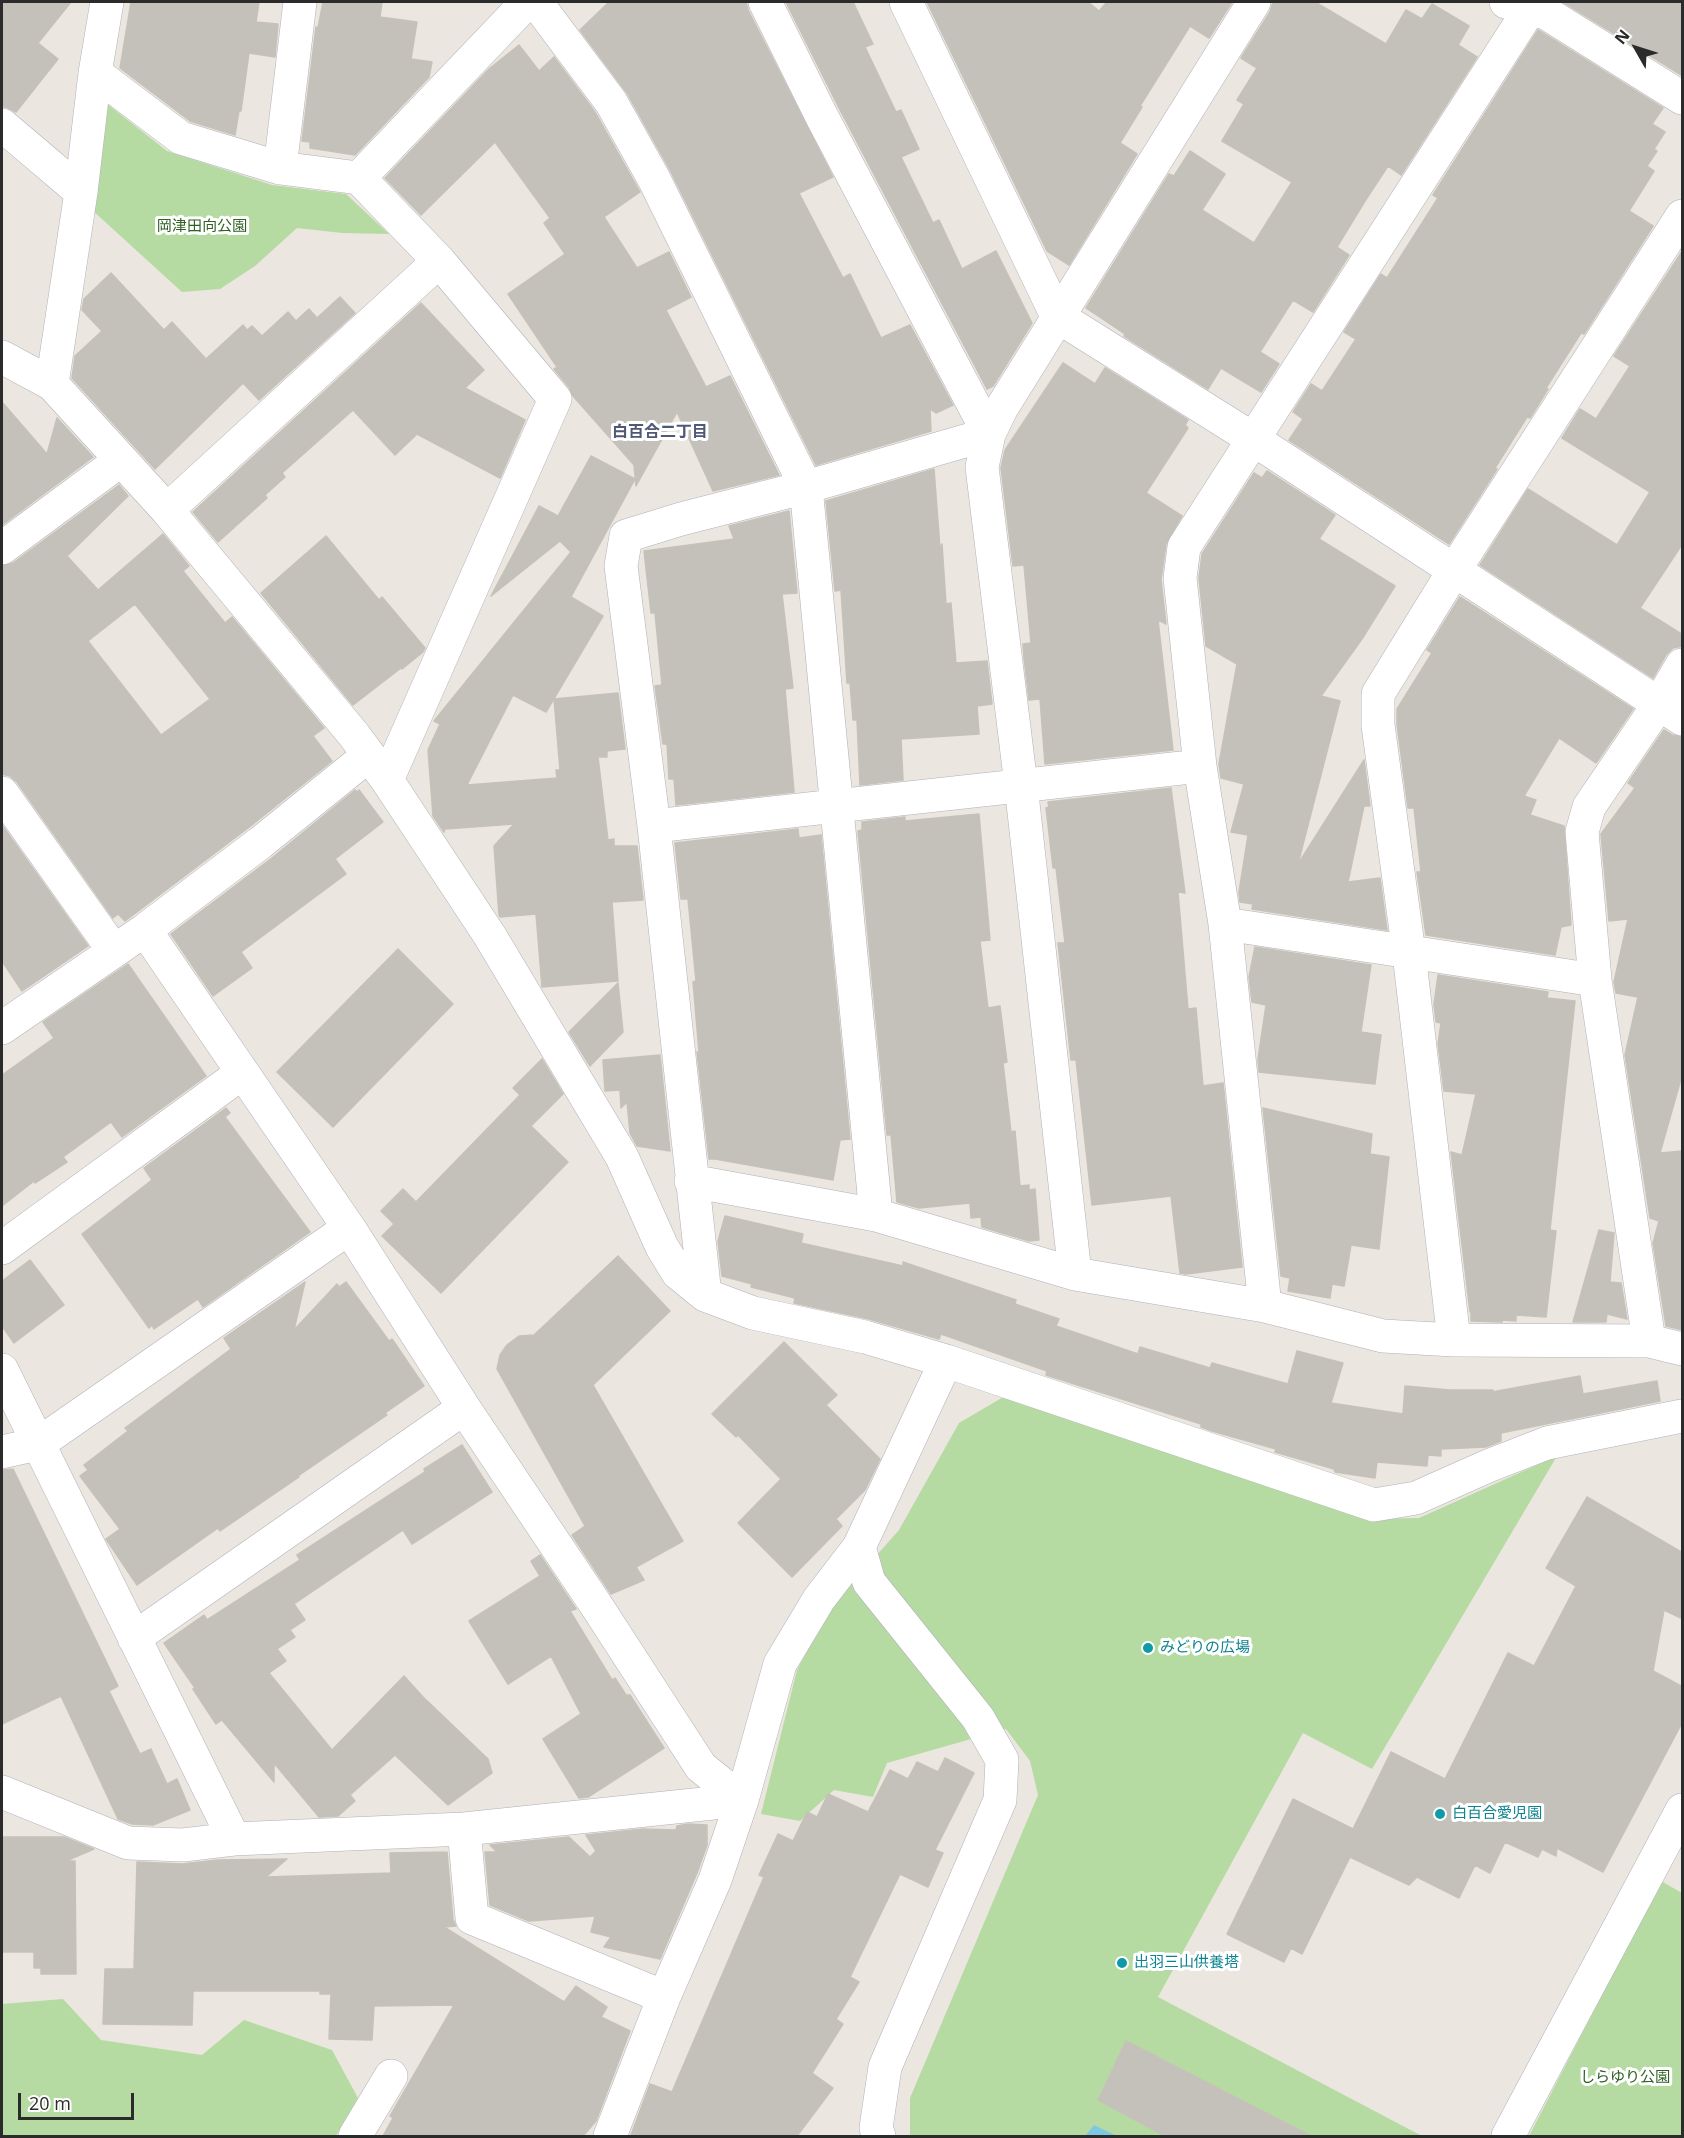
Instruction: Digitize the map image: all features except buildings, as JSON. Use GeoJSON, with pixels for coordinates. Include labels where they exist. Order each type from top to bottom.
{"type":"FeatureCollection","features":[{"type":"Feature","properties":{"kind":"street"},"geometry":{"type":"LineString","coordinates":[[52,384],[107,2]]}},
{"type":"Feature","properties":{"kind":"street"},"geometry":{"type":"LineString","coordinates":[[280,168],[300,2]]}},
{"type":"Feature","properties":{"kind":"street"},"geometry":{"type":"LineString","coordinates":[[359,178],[527,2]]}},
{"type":"Feature","properties":{"kind":"street"},"geometry":{"type":"LineString","coordinates":[[536,2],[610,102],[654,179],[806,487],[876,1215]]}},
{"type":"Feature","properties":{"kind":"street"},"geometry":{"type":"LineString","coordinates":[[765,2],[821,115],[989,434]]}},
{"type":"Feature","properties":{"kind":"street"},"geometry":{"type":"LineString","coordinates":[[906,2],[1057,316],[1253,439],[1671,711]]}},
{"type":"Feature","properties":{"kind":"street"},"geometry":{"type":"LineString","coordinates":[[1075,1274],[1021,786],[982,467],[989,434],[1001,409],[1254,2]]}},
{"type":"Feature","properties":{"kind":"street"},"geometry":{"type":"LineString","coordinates":[[1264,1306],[1225,924],[1200,766],[1180,578],[1184,547],[1253,439],[1518,4],[1546,13],[1683,98]]}},
{"type":"Feature","properties":{"kind":"street"},"geometry":{"type":"LineString","coordinates":[[2,1028],[145,930],[260,843],[378,767],[555,399],[439,261],[359,178],[280,168],[181,138],[95,73]]}},
{"type":"Feature","properties":{"kind":"street"},"geometry":{"type":"LineString","coordinates":[[2,125],[81,192]]}},
{"type":"Feature","properties":{"kind":"street"},"geometry":{"type":"LineString","coordinates":[[1454,1340],[1409,953],[1378,725],[1378,694],[1455,569],[1683,216]]}},
{"type":"Feature","properties":{"kind":"street"},"geometry":{"type":"LineString","coordinates":[[167,510],[439,261]]}},
{"type":"Feature","properties":{"kind":"street"},"geometry":{"type":"LineString","coordinates":[[2,357],[52,384],[167,510],[378,767],[490,936],[622,1157],[662,1247],[678,1273],[705,1296],[753,1313],[865,1337],[946,1361],[1374,1505],[1416,1498],[1547,1443],[1683,1416]]}},
{"type":"Feature","properties":{"kind":"street"},"geometry":{"type":"LineString","coordinates":[[705,1296],[654,826],[621,566],[626,536],[989,434]]}},
{"type":"Feature","properties":{"kind":"street"},"geometry":{"type":"LineString","coordinates":[[2,548],[121,460]]}},
{"type":"Feature","properties":{"kind":"street"},"geometry":{"type":"LineString","coordinates":[[1649,1341],[1595,980],[1582,832],[1589,807],[1671,711],[1683,666]]}},
{"type":"Feature","properties":{"kind":"street"},"geometry":{"type":"LineString","coordinates":[[654,826],[1200,766]]}},
{"type":"Feature","properties":{"kind":"street"},"geometry":{"type":"LineString","coordinates":[[2,795],[114,951]]}},
{"type":"Feature","properties":{"kind":"street"},"geometry":{"type":"LineString","coordinates":[[1225,924],[1595,980]]}},
{"type":"Feature","properties":{"kind":"street"},"geometry":{"type":"LineString","coordinates":[[145,930],[349,1228],[464,1408],[701,1767],[742,1800]]}},
{"type":"Feature","properties":{"kind":"street"},"geometry":{"type":"LineString","coordinates":[[2,1248],[242,1072]]}},
{"type":"Feature","properties":{"kind":"street"},"geometry":{"type":"LineString","coordinates":[[692,1181],[876,1215],[1075,1274],[1264,1306],[1383,1336],[1454,1340],[1649,1341],[1683,1349]]}},
{"type":"Feature","properties":{"kind":"street"},"geometry":{"type":"LineString","coordinates":[[2,1452],[38,1444],[349,1228]]}},
{"type":"Feature","properties":{"kind":"street"},"geometry":{"type":"LineString","coordinates":[[610,2136],[664,1997],[715,1880],[742,1800],[780,1664],[819,1599],[859,1547],[946,1361]]}},
{"type":"Feature","properties":{"kind":"street"},"geometry":{"type":"LineString","coordinates":[[2,1370],[234,1839]]}},
{"type":"Feature","properties":{"kind":"street"},"geometry":{"type":"LineString","coordinates":[[134,1638],[464,1408]]}},
{"type":"Feature","properties":{"kind":"street"},"geometry":{"type":"LineString","coordinates":[[859,1547],[869,1582],[978,1718],[1002,1760],[1000,1800],[885,2067],[876,2128],[879,2136]]}},
{"type":"Feature","properties":{"kind":"street"},"geometry":{"type":"LineString","coordinates":[[2,1792],[128,1843],[183,1845],[234,1839],[464,1829],[742,1800]]}},
{"type":"Feature","properties":{"kind":"street"},"geometry":{"type":"LineString","coordinates":[[1508,2136],[1683,1810]]}},
{"type":"Feature","properties":{"kind":"street"},"geometry":{"type":"LineString","coordinates":[[464,1829],[472,1918],[664,1997]]}},
{"type":"Feature","properties":{"kind":"street"},"geometry":{"type":"LineString","coordinates":[[355,2136],[391,2076]]}},
{"type":"Feature","properties":{"kind":"green space","name":"岡津田向公園"},"geometry":{"type":"Polygon","coordinates":[[[106,103],[167,151],[272,185],[346,194],[389,234],[342,233],[297,228],[255,266],[220,289],[182,292],[92,210],[106,103]]]}},
{"type":"Feature","properties":{"kind":"green space"},"geometry":{"type":"Polygon","coordinates":[[[1005,1396],[1365,1519],[1419,1518],[1557,1456],[1372,1769],[1303,1733],[1158,1997],[1422,2136],[910,2136],[910,2098],[1038,1795],[1030,1761],[1006,1729],[887,1763],[873,1797],[834,1790],[800,1821],[761,1814],[797,1670],[830,1608],[899,1530],[959,1423],[1005,1396]]]}},
{"type":"Feature","properties":{"kind":"green space","name":"しらゆり公園"},"geometry":{"type":"Polygon","coordinates":[[[1661,1881],[1682,1893],[1682,2136],[1529,2136],[1661,1881]]]}},
{"type":"Feature","properties":{"kind":"green space"},"geometry":{"type":"Polygon","coordinates":[[[63,1999],[101,2040],[202,2055],[244,2020],[332,2050],[358,2098],[336,2136],[2,2136],[2,2004],[63,1999]]]}},
{"type":"Feature","properties":{"kind":"water"},"geometry":{"type":"Polygon","coordinates":[[[1094,2125],[1117,2136],[1085,2136],[1094,2125]]]}},
{"type":"Feature","properties":{"kind":"place","name":"みどりの広場"},"geometry":{"type":"Point","coordinates":[1148,1648]}},
{"type":"Feature","properties":{"kind":"place","name":"白百合愛児園"},"geometry":{"type":"Point","coordinates":[1440,1814]}},
{"type":"Feature","properties":{"kind":"place","name":"出羽三山供養塔"},"geometry":{"type":"Point","coordinates":[1122,1963]}},
{"type":"Feature","properties":{"kind":"district","name":"白百合二丁目"},"geometry":{"type":"Point","coordinates":[660,432]}}]}
